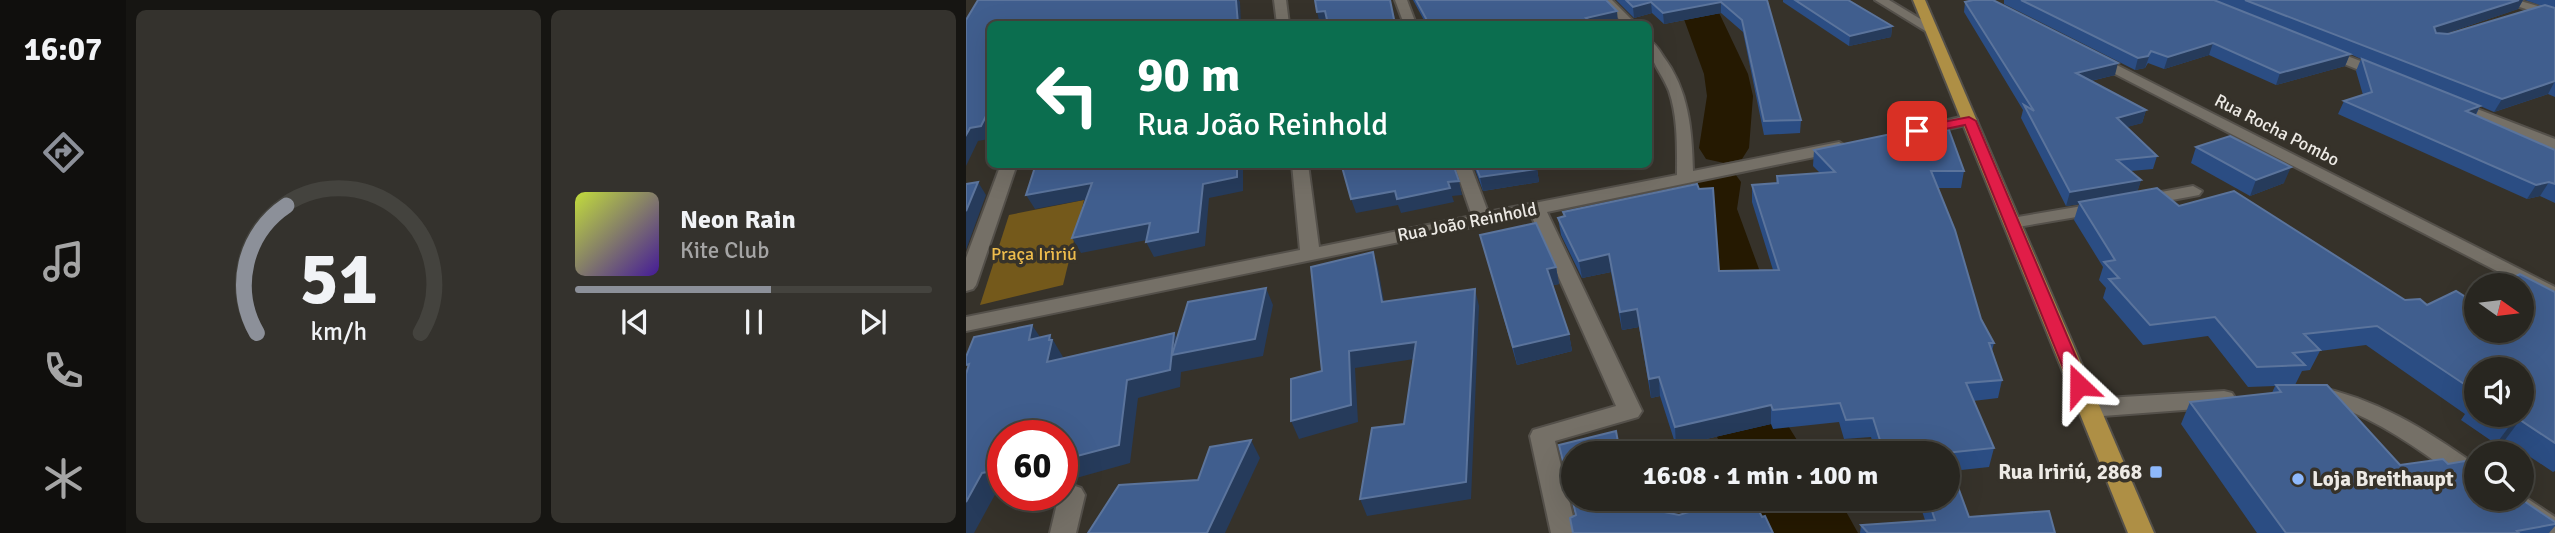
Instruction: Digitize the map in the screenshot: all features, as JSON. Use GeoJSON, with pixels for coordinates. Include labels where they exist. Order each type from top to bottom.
{"type":"FeatureCollection","features":[{"type":"Feature","properties":{"kind":"main road"},"geometry":{"type":"LineString","coordinates":[[1919,0],[2141,533]]}},
{"type":"Feature","properties":{"kind":"street"},"geometry":{"type":"LineString","coordinates":[[1280,0],[1283,21]]}},
{"type":"Feature","properties":{"kind":"street"},"geometry":{"type":"LineString","coordinates":[[1401,0],[1409,21]]}},
{"type":"Feature","properties":{"kind":"street"},"geometry":{"type":"LineString","coordinates":[[1605,0],[1627,21]]}},
{"type":"Feature","properties":{"kind":"street"},"geometry":{"type":"LineString","coordinates":[[1881,0],[1931,29]]}},
{"type":"Feature","properties":{"kind":"street"},"geometry":{"type":"LineString","coordinates":[[2505,0],[2555,15]]}},
{"type":"Feature","properties":{"kind":"street"},"geometry":{"type":"LineString","coordinates":[[2512,18],[2537,10]]}},
{"type":"Feature","properties":{"kind":"street"},"geometry":{"type":"LineString","coordinates":[[2312,46],[2401,83]]}},
{"type":"Feature","properties":{"kind":"street"},"geometry":{"type":"LineString","coordinates":[[1652,49],[1671,75],[1679,95],[1684,116],[1685,178]]}},
{"type":"Feature","properties":{"kind":"street","name":"Rua Rocha Pombo"},"geometry":{"type":"LineString","coordinates":[[2085,53],[2555,295]]}},
{"type":"Feature","properties":{"kind":"street"},"geometry":{"type":"LineString","coordinates":[[2440,98],[2555,145]]}},
{"type":"Feature","properties":{"kind":"street"},"geometry":{"type":"LineString","coordinates":[[1904,134],[1969,121]]}},
{"type":"Feature","properties":{"kind":"street","name":"Rua João Reinhold"},"geometry":{"type":"LineString","coordinates":[[966,324],[1852,144]]}},
{"type":"Feature","properties":{"kind":"street"},"geometry":{"type":"LineString","coordinates":[[966,285],[1008,168]]}},
{"type":"Feature","properties":{"kind":"street"},"geometry":{"type":"LineString","coordinates":[[1300,168],[1310,254]]}},
{"type":"Feature","properties":{"kind":"street"},"geometry":{"type":"LineString","coordinates":[[1463,168],[1482,219]]}},
{"type":"Feature","properties":{"kind":"street"},"geometry":{"type":"LineString","coordinates":[[2012,223],[2193,191]]}},
{"type":"Feature","properties":{"kind":"street"},"geometry":{"type":"LineString","coordinates":[[1537,208],[1630,411],[1542,436],[1564,533]]}},
{"type":"Feature","properties":{"kind":"street"},"geometry":{"type":"LineString","coordinates":[[2288,395],[2314,394],[2369,408],[2393,421],[2464,470]]}},
{"type":"Feature","properties":{"kind":"street"},"geometry":{"type":"LineString","coordinates":[[2088,408],[2248,397]]}},
{"type":"Feature","properties":{"kind":"street"},"geometry":{"type":"LineString","coordinates":[[1063,533],[1068,511]]}},
{"type":"Feature","properties":{"kind":"street"},"geometry":{"type":"LineString","coordinates":[[2525,511],[2555,531]]}},
{"type":"Feature","properties":{"kind":"green space","name":"Praça Iririú"},"geometry":{"type":"Polygon","coordinates":[[[1084,200],[1063,285],[980,305],[1009,215],[1084,200]]]}},
{"type":"Feature","properties":{"kind":"building"},"geometry":{"type":"Polygon","coordinates":[[[978,0],[1236,0],[1238,21],[987,21],[987,114],[981,126],[970,128],[966,135],[966,20],[978,0]]]}},
{"type":"Feature","properties":{"kind":"building"},"geometry":{"type":"Polygon","coordinates":[[[1315,0],[1390,0],[1394,21],[1327,21],[1325,11],[1317,12],[1315,0]]]}},
{"type":"Feature","properties":{"kind":"building"},"geometry":{"type":"Polygon","coordinates":[[[1416,0],[1606,0],[1617,11],[1586,18],[1590,21],[1427,21],[1416,0]]]}},
{"type":"Feature","properties":{"kind":"building"},"geometry":{"type":"Polygon","coordinates":[[[1626,0],[1767,0],[1801,120],[1764,121],[1742,20],[1721,2],[1663,13],[1651,2],[1633,7],[1626,0]]]}},
{"type":"Feature","properties":{"kind":"building"},"geometry":{"type":"Polygon","coordinates":[[[1795,0],[1848,0],[1892,26],[1850,36],[1795,0]]]}},
{"type":"Feature","properties":{"kind":"building"},"geometry":{"type":"Polygon","coordinates":[[[1993,0],[2118,63],[2076,73],[2146,110],[2117,118],[2157,156],[2117,160],[2141,180],[2070,192],[2024,105],[2034,111],[1965,2],[1993,0]]]}},
{"type":"Feature","properties":{"kind":"building"},"geometry":{"type":"Polygon","coordinates":[[[2021,0],[2214,0],[2350,54],[2280,73],[2213,43],[2168,57],[2151,51],[2148,56],[2138,58],[2021,0]]]}},
{"type":"Feature","properties":{"kind":"building"},"geometry":{"type":"Polygon","coordinates":[[[2245,0],[2519,0],[2434,27],[2436,33],[2448,34],[2545,5],[2555,8],[2555,81],[2502,99],[2245,0]]]}},
{"type":"Feature","properties":{"kind":"building"},"geometry":{"type":"Polygon","coordinates":[[[2362,59],[2480,106],[2466,111],[2555,150],[2555,184],[2549,182],[2536,185],[2344,101],[2372,92],[2362,59]]]}},
{"type":"Feature","properties":{"kind":"building"},"geometry":{"type":"Polygon","coordinates":[[[1934,125],[1949,130],[1964,171],[1931,171],[1955,230],[1981,319],[1994,343],[1989,343],[2002,380],[1966,383],[1994,448],[1960,451],[1960,441],[1880,441],[1873,418],[1846,420],[1840,403],[1773,410],[1771,405],[1675,427],[1659,377],[1649,379],[1637,309],[1620,312],[1609,254],[1579,261],[1558,218],[1565,216],[1563,212],[1697,184],[1699,189],[1713,188],[1719,271],[1779,270],[1752,185],[1778,183],[1777,176],[1835,172],[1814,150],[1934,125]]]}},
{"type":"Feature","properties":{"kind":"building"},"geometry":{"type":"Polygon","coordinates":[[[2230,136],[2291,167],[2256,180],[2196,147],[2230,136]]]}},
{"type":"Feature","properties":{"kind":"building"},"geometry":{"type":"Polygon","coordinates":[[[1035,168],[1237,168],[1237,177],[1203,184],[1198,232],[1146,242],[1150,223],[1072,238],[1092,183],[1026,195],[1035,168]]]}},
{"type":"Feature","properties":{"kind":"building"},"geometry":{"type":"Polygon","coordinates":[[[1342,168],[1454,168],[1459,181],[1448,182],[1450,188],[1397,199],[1395,191],[1351,199],[1342,168]]]}},
{"type":"Feature","properties":{"kind":"building"},"geometry":{"type":"Polygon","coordinates":[[[1477,168],[1537,169],[1480,177],[1477,168]]]}},
{"type":"Feature","properties":{"kind":"building"},"geometry":{"type":"Polygon","coordinates":[[[978,182],[966,211],[966,184],[978,182]]]}},
{"type":"Feature","properties":{"kind":"building"},"geometry":{"type":"Polygon","coordinates":[[[2157,188],[2179,206],[2234,191],[2405,300],[2420,299],[2427,305],[2456,291],[2464,296],[2464,343],[2534,343],[2534,281],[2555,292],[2555,443],[2531,427],[2534,427],[2534,357],[2464,357],[2464,384],[2377,326],[2304,334],[2320,350],[2293,353],[2305,365],[2257,367],[2215,317],[2150,325],[2109,279],[2119,278],[2104,262],[2115,260],[2079,202],[2157,188]]]}},
{"type":"Feature","properties":{"kind":"building"},"geometry":{"type":"Polygon","coordinates":[[[1536,223],[1556,267],[1547,269],[1569,334],[1513,347],[1480,235],[1536,223]]]}},
{"type":"Feature","properties":{"kind":"building"},"geometry":{"type":"Polygon","coordinates":[[[1373,252],[1382,302],[1475,289],[1466,482],[1360,499],[1372,428],[1404,424],[1416,342],[1349,351],[1351,405],[1291,421],[1291,379],[1322,371],[1311,267],[1373,252]]]}},
{"type":"Feature","properties":{"kind":"building"},"geometry":{"type":"Polygon","coordinates":[[[1266,288],[1255,339],[1172,355],[1188,302],[1266,288]]]}},
{"type":"Feature","properties":{"kind":"building"},"geometry":{"type":"Polygon","coordinates":[[[1032,325],[1029,340],[1050,335],[1049,340],[1052,340],[1047,362],[1174,333],[1170,370],[1127,380],[1119,445],[1078,456],[1078,420],[987,420],[987,472],[982,473],[966,502],[966,374],[969,364],[966,365],[966,357],[974,337],[1032,325]]]}},
{"type":"Feature","properties":{"kind":"building"},"geometry":{"type":"Polygon","coordinates":[[[2276,385],[2327,385],[2400,465],[2443,459],[2448,464],[2464,461],[2464,511],[2534,511],[2534,508],[2555,524],[2517,531],[2519,533],[2286,533],[2190,402],[2281,392],[2276,385]]]}},
{"type":"Feature","properties":{"kind":"building"},"geometry":{"type":"Polygon","coordinates":[[[1616,431],[1618,441],[1575,441],[1616,431]]]}},
{"type":"Feature","properties":{"kind":"building"},"geometry":{"type":"Polygon","coordinates":[[[1251,440],[1207,533],[1088,533],[1119,485],[1198,480],[1210,447],[1251,440]]]}},
{"type":"Feature","properties":{"kind":"building"},"geometry":{"type":"Polygon","coordinates":[[[1960,493],[1969,517],[2049,511],[2055,533],[1868,533],[1861,525],[1935,520],[1932,511],[1960,511],[1960,493]]]}},
{"type":"Feature","properties":{"kind":"building"},"geometry":{"type":"Polygon","coordinates":[[[1575,511],[1659,511],[1679,515],[1692,511],[1759,511],[1762,517],[1765,516],[1773,533],[1573,533],[1570,518],[1576,515],[1575,511]]]}},
{"type":"Feature","properties":{"kind":"waterway"},"geometry":{"type":"LineString","coordinates":[[1695,0],[1726,74],[1730,96],[1724,148]]}},
{"type":"Feature","properties":{"kind":"waterway"},"geometry":{"type":"LineString","coordinates":[[1714,182],[1709,209],[1735,291],[1737,407],[1758,441]]}},
{"type":"Feature","properties":{"kind":"waterway"},"geometry":{"type":"LineString","coordinates":[[1801,511],[1815,533]]}},
{"type":"Feature","properties":{"kind":"place","name":"Rua Iririú, 2868"},"geometry":{"type":"Point","coordinates":[2156,472]}},
{"type":"Feature","properties":{"kind":"place","name":"Loja Breithaupt"},"geometry":{"type":"Point","coordinates":[2298,479]}},
{"type":"Feature","properties":{"kind":"route"},"geometry":{"type":"LineString","coordinates":[[1917,131],[1969,121],[2079,385]]}}]}
